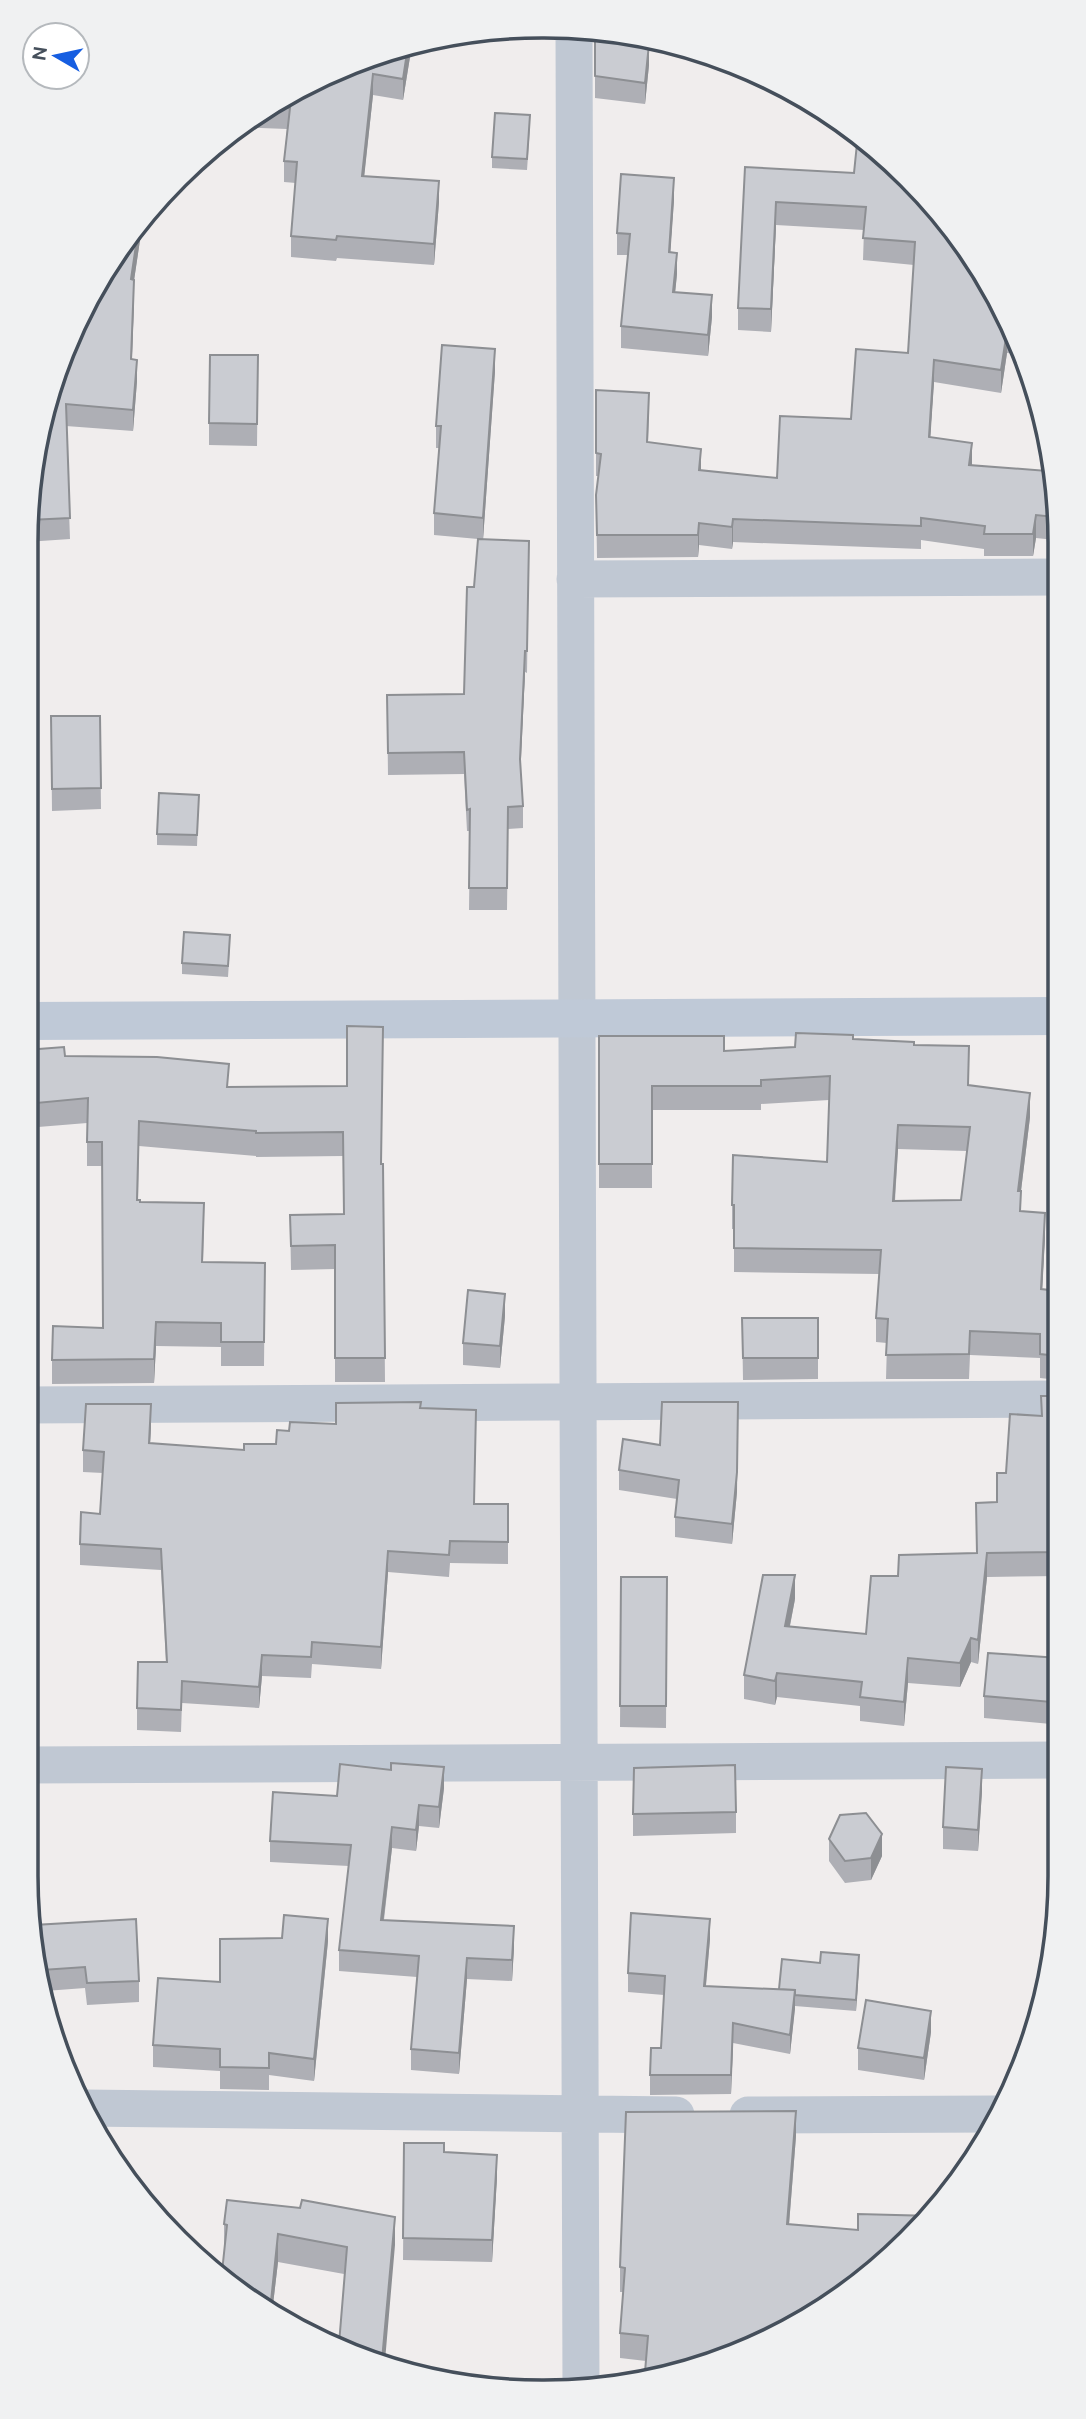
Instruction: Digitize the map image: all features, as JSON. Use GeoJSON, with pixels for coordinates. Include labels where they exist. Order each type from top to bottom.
{"type":"FeatureCollection","features":[{"type":"Feature","properties":{"kind":"street"},"geometry":{"type":"LineString","coordinates":[[574,40],[581,2379]]}},
{"type":"Feature","properties":{"kind":"street"},"geometry":{"type":"LineString","coordinates":[[575,579],[1048,577]]}},
{"type":"Feature","properties":{"kind":"street"},"geometry":{"type":"LineString","coordinates":[[38,1021],[1048,1016]]}},
{"type":"Feature","properties":{"kind":"street"},"geometry":{"type":"LineString","coordinates":[[38,1405],[1048,1399]]}},
{"type":"Feature","properties":{"kind":"street"},"geometry":{"type":"LineString","coordinates":[[38,1765],[1048,1760]]}},
{"type":"Feature","properties":{"kind":"street"},"geometry":{"type":"LineString","coordinates":[[96,2108],[580,2116],[987,2114]]}},
{"type":"Feature","properties":{"kind":"building"},"geometry":{"type":"Polygon","coordinates":[[[595,42],[648,50],[645,83],[595,76],[595,42]]]}},
{"type":"Feature","properties":{"kind":"building"},"geometry":{"type":"Polygon","coordinates":[[[406,58],[403,79],[373,74],[362,176],[439,181],[434,244],[337,236],[336,240],[291,236],[297,162],[284,161],[290,108],[350,77],[406,58]]]}},
{"type":"Feature","properties":{"kind":"building"},"geometry":{"type":"Polygon","coordinates":[[[495,113],[530,115],[527,159],[492,157],[495,113]]]}},
{"type":"Feature","properties":{"kind":"building"},"geometry":{"type":"Polygon","coordinates":[[[857,148],[900,186],[922,210],[980,291],[1005,342],[1001,370],[934,360],[929,437],[972,443],[969,465],[1042,471],[1046,516],[1036,515],[1033,534],[984,534],[985,526],[921,518],[921,526],[733,519],[732,527],[699,523],[698,535],[597,535],[596,495],[601,454],[596,453],[596,390],[649,393],[647,442],[701,449],[699,470],[777,478],[780,416],[851,419],[856,349],[908,353],[915,242],[863,238],[866,207],[776,202],[771,309],[738,308],[745,167],[854,173],[857,148]]]}},
{"type":"Feature","properties":{"kind":"building"},"geometry":{"type":"Polygon","coordinates":[[[621,174],[674,178],[669,252],[677,253],[673,292],[712,295],[708,335],[621,326],[630,234],[617,233],[621,174]]]}},
{"type":"Feature","properties":{"kind":"building"},"geometry":{"type":"Polygon","coordinates":[[[136,246],[131,279],[134,280],[131,359],[137,360],[133,410],[66,404],[70,518],[39,519],[48,445],[65,381],[77,350],[106,291],[136,246]]]}},
{"type":"Feature","properties":{"kind":"building"},"geometry":{"type":"Polygon","coordinates":[[[442,345],[495,349],[483,518],[434,513],[441,426],[436,426],[442,345]]]}},
{"type":"Feature","properties":{"kind":"building"},"geometry":{"type":"Polygon","coordinates":[[[210,355],[258,355],[257,424],[209,423],[210,355]]]}},
{"type":"Feature","properties":{"kind":"building"},"geometry":{"type":"Polygon","coordinates":[[[478,539],[529,541],[527,651],[520,759],[523,806],[508,807],[507,888],[469,888],[470,809],[467,810],[464,752],[388,753],[387,695],[464,694],[467,587],[474,587],[478,539]]]}},
{"type":"Feature","properties":{"kind":"building"},"geometry":{"type":"Polygon","coordinates":[[[51,716],[100,716],[101,788],[52,789],[51,716]]]}},
{"type":"Feature","properties":{"kind":"building"},"geometry":{"type":"Polygon","coordinates":[[[159,793],[199,795],[197,835],[157,834],[159,793]]]}},
{"type":"Feature","properties":{"kind":"building"},"geometry":{"type":"Polygon","coordinates":[[[184,932],[230,935],[228,966],[182,963],[184,932]]]}},
{"type":"Feature","properties":{"kind":"building"},"geometry":{"type":"Polygon","coordinates":[[[347,1026],[383,1027],[381,1164],[385,1358],[335,1358],[335,1245],[291,1246],[290,1215],[344,1214],[343,1132],[256,1133],[139,1121],[137,1200],[204,1203],[202,1262],[265,1263],[264,1342],[221,1342],[221,1323],[156,1322],[154,1359],[52,1360],[53,1326],[103,1328],[102,1142],[87,1142],[88,1098],[38,1103],[38,1049],[64,1047],[65,1056],[157,1057],[229,1064],[227,1087],[347,1086],[347,1026]]]}},
{"type":"Feature","properties":{"kind":"building"},"geometry":{"type":"Polygon","coordinates":[[[796,1033],[853,1035],[853,1039],[914,1042],[914,1045],[969,1046],[968,1085],[1030,1093],[1018,1191],[1021,1191],[1020,1211],[1045,1213],[1041,1289],[1048,1290],[1048,1355],[1040,1354],[1040,1334],[970,1331],[969,1354],[886,1355],[888,1319],[876,1318],[881,1250],[734,1248],[733,1155],[827,1162],[830,1076],[761,1080],[761,1086],[652,1086],[652,1164],[599,1164],[599,1036],[724,1036],[724,1051],[795,1047],[796,1033]],[[898,1125],[893,1201],[961,1200],[970,1127],[898,1125]]]}},
{"type":"Feature","properties":{"kind":"building"},"geometry":{"type":"Polygon","coordinates":[[[468,1290],[505,1294],[500,1346],[463,1343],[468,1290]]]}},
{"type":"Feature","properties":{"kind":"building"},"geometry":{"type":"Polygon","coordinates":[[[742,1318],[818,1318],[818,1358],[743,1358],[742,1318]]]}},
{"type":"Feature","properties":{"kind":"building"},"geometry":{"type":"Polygon","coordinates":[[[1041,1396],[1048,1396],[1048,1552],[987,1553],[978,1640],[971,1638],[960,1663],[908,1658],[904,1702],[860,1697],[862,1682],[777,1673],[775,1681],[744,1675],[763,1575],[795,1575],[785,1626],[866,1634],[871,1576],[898,1576],[899,1555],[977,1553],[976,1503],[997,1502],[997,1473],[1006,1473],[1010,1414],[1042,1416],[1041,1396]]]}},
{"type":"Feature","properties":{"kind":"building"},"geometry":{"type":"Polygon","coordinates":[[[421,1402],[420,1408],[476,1410],[474,1504],[508,1504],[508,1542],[450,1541],[449,1555],[388,1551],[381,1647],[312,1642],[311,1657],[262,1655],[259,1687],[182,1681],[181,1710],[137,1708],[138,1662],[167,1662],[161,1549],[80,1544],[81,1512],[100,1514],[104,1452],[83,1450],[86,1404],[151,1404],[149,1443],[244,1450],[244,1444],[276,1444],[277,1430],[289,1431],[290,1422],[336,1424],[336,1403],[421,1402]]]}},
{"type":"Feature","properties":{"kind":"building"},"geometry":{"type":"Polygon","coordinates":[[[662,1402],[738,1402],[737,1472],[732,1524],[675,1517],[679,1480],[619,1470],[623,1439],[660,1445],[662,1402]]]}},
{"type":"Feature","properties":{"kind":"building"},"geometry":{"type":"Polygon","coordinates":[[[621,1577],[667,1577],[666,1706],[620,1706],[621,1577]]]}},
{"type":"Feature","properties":{"kind":"building"},"geometry":{"type":"Polygon","coordinates":[[[988,1653],[1048,1657],[1048,1702],[984,1696],[988,1653]]]}},
{"type":"Feature","properties":{"kind":"building"},"geometry":{"type":"Polygon","coordinates":[[[391,1763],[444,1767],[439,1807],[419,1805],[416,1830],[392,1827],[381,1920],[514,1926],[512,1960],[467,1958],[459,2053],[411,2049],[419,1956],[339,1950],[351,1845],[270,1841],[273,1792],[337,1796],[340,1764],[391,1770],[391,1763]]]}},
{"type":"Feature","properties":{"kind":"building"},"geometry":{"type":"Polygon","coordinates":[[[735,1765],[736,1812],[633,1814],[634,1768],[735,1765]]]}},
{"type":"Feature","properties":{"kind":"building"},"geometry":{"type":"Polygon","coordinates":[[[946,1767],[982,1769],[978,1830],[943,1827],[946,1767]]]}},
{"type":"Feature","properties":{"kind":"building"},"geometry":{"type":"Polygon","coordinates":[[[866,1813],[882,1834],[871,1858],[845,1861],[829,1839],[840,1815],[866,1813]]]}},
{"type":"Feature","properties":{"kind":"building"},"geometry":{"type":"Polygon","coordinates":[[[631,1913],[710,1919],[704,1986],[795,1990],[790,2035],[733,2023],[731,2075],[650,2075],[651,2048],[661,2048],[665,1976],[628,1973],[631,1913]]]}},
{"type":"Feature","properties":{"kind":"building"},"geometry":{"type":"Polygon","coordinates":[[[284,1915],[328,1919],[314,2059],[269,2053],[269,2068],[220,2067],[220,2049],[153,2045],[158,1978],[220,1982],[220,1939],[282,1938],[284,1915]]]}},
{"type":"Feature","properties":{"kind":"building"},"geometry":{"type":"Polygon","coordinates":[[[136,1919],[139,1981],[87,1983],[85,1967],[47,1970],[41,1925],[136,1919]]]}},
{"type":"Feature","properties":{"kind":"building"},"geometry":{"type":"Polygon","coordinates":[[[821,1952],[859,1955],[856,2000],[795,1995],[795,1990],[779,1989],[782,1959],[820,1963],[821,1952]]]}},
{"type":"Feature","properties":{"kind":"building"},"geometry":{"type":"Polygon","coordinates":[[[866,2000],[931,2011],[924,2058],[858,2048],[866,2000]]]}},
{"type":"Feature","properties":{"kind":"building"},"geometry":{"type":"Polygon","coordinates":[[[796,2111],[787,2224],[858,2230],[858,2214],[916,2216],[850,2276],[795,2313],[705,2354],[645,2370],[648,2336],[620,2333],[625,2268],[620,2267],[626,2112],[796,2111]]]}},
{"type":"Feature","properties":{"kind":"building"},"geometry":{"type":"Polygon","coordinates":[[[404,2143],[444,2143],[444,2152],[497,2155],[492,2240],[403,2238],[404,2143]]]}},
{"type":"Feature","properties":{"kind":"building"},"geometry":{"type":"Polygon","coordinates":[[[227,2200],[300,2208],[302,2200],[395,2217],[383,2354],[340,2337],[347,2247],[278,2234],[271,2300],[223,2265],[227,2225],[224,2224],[227,2200]]]}}]}
